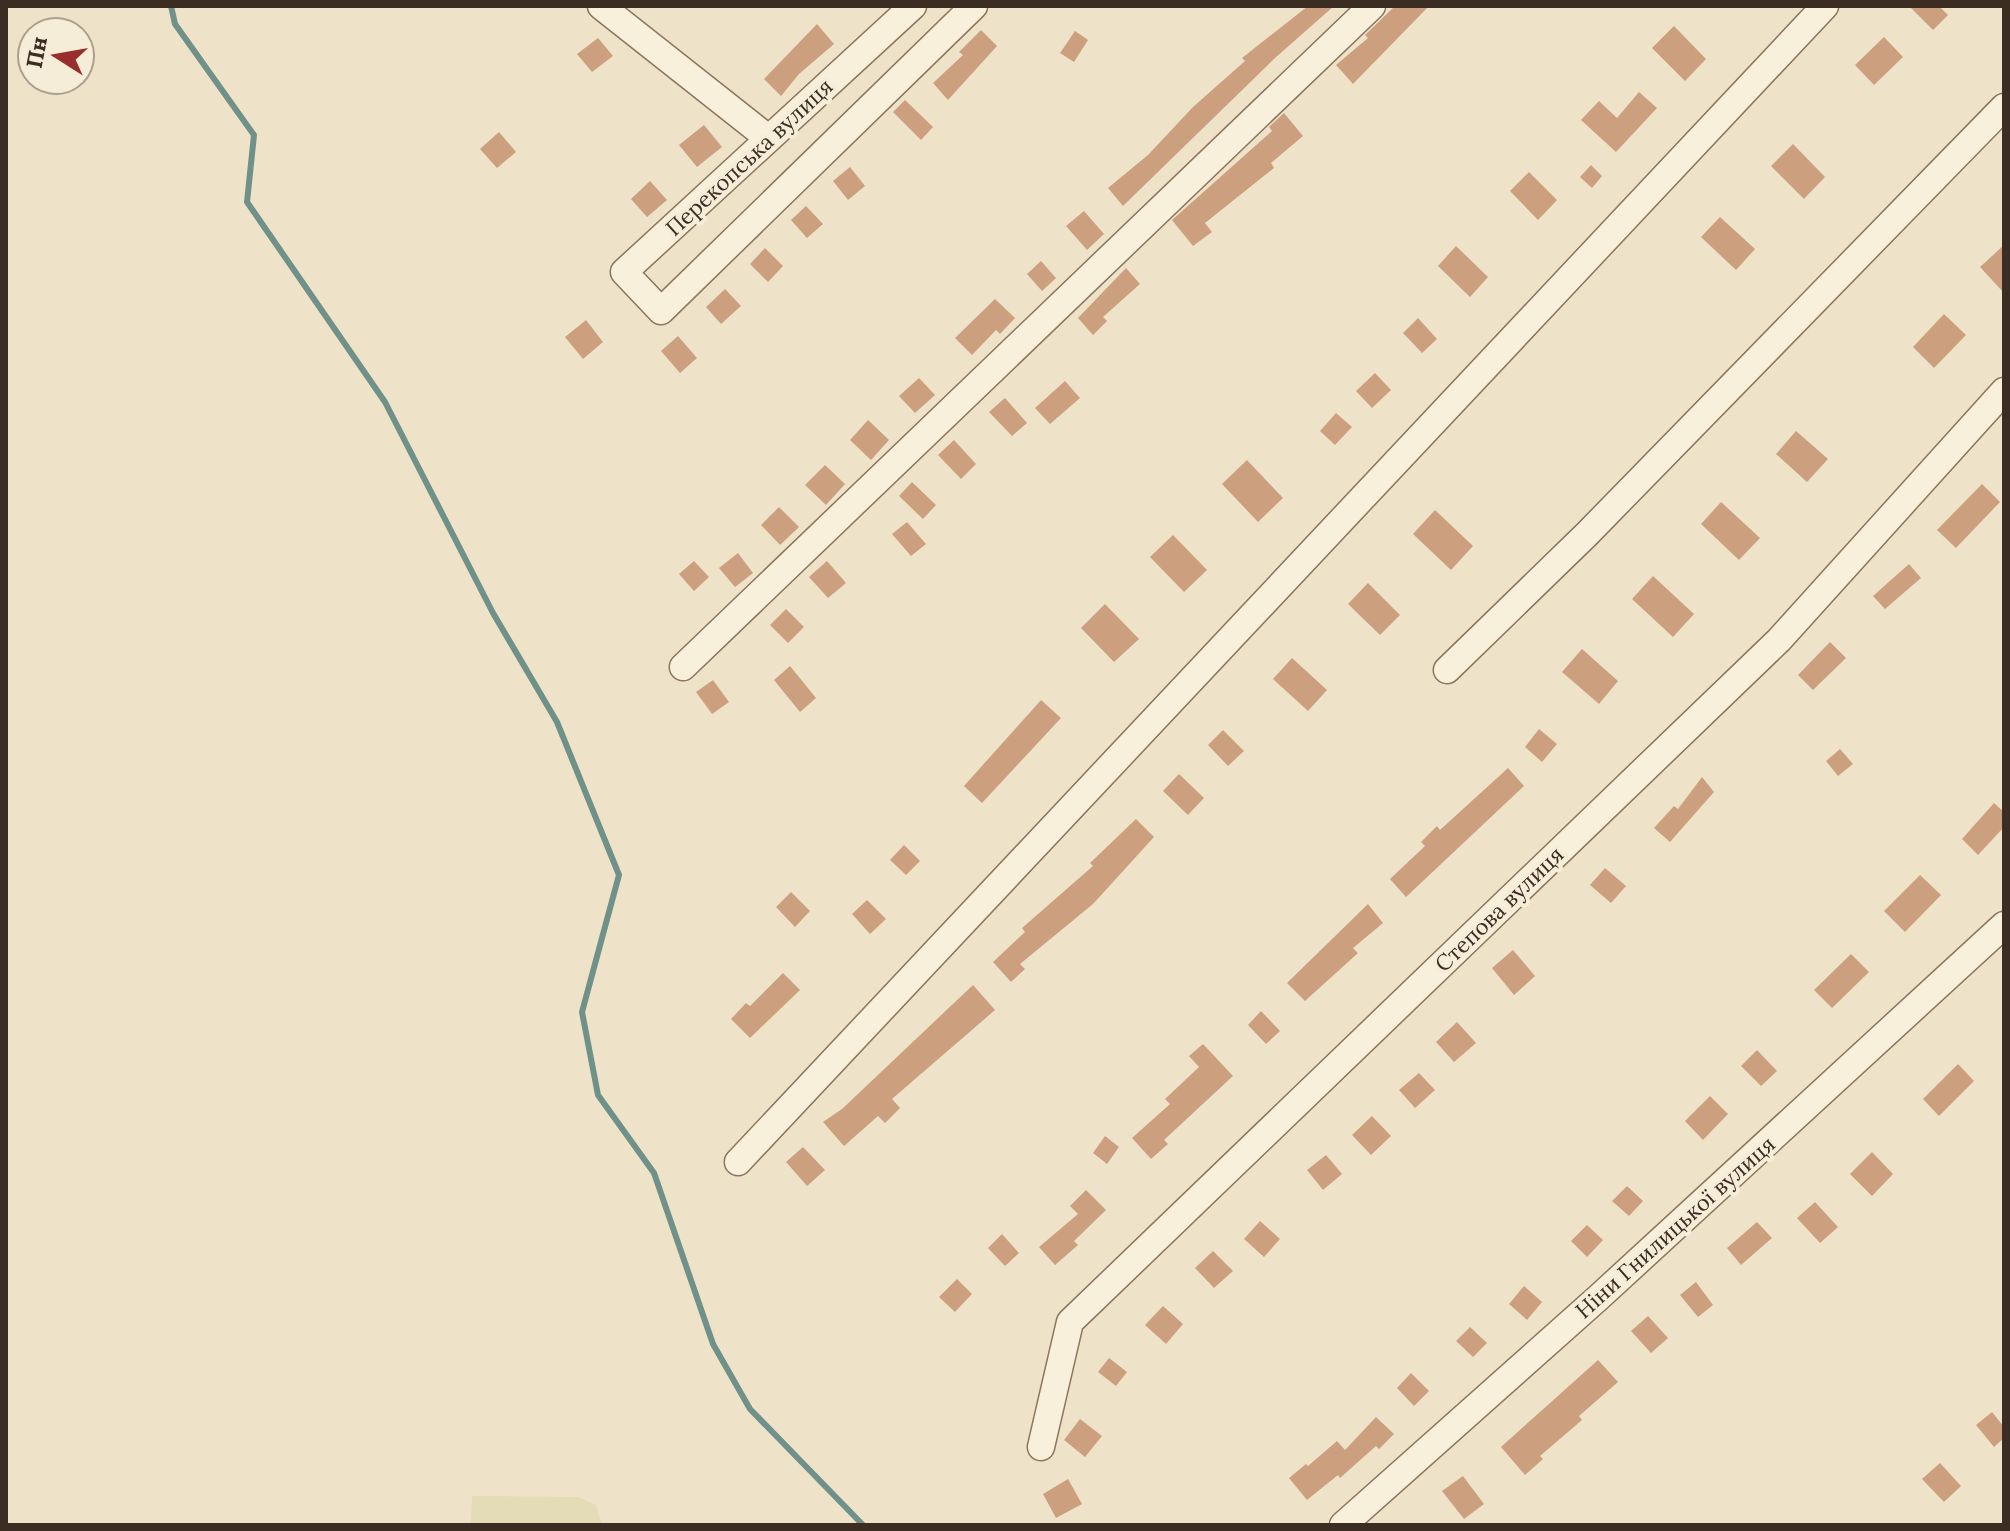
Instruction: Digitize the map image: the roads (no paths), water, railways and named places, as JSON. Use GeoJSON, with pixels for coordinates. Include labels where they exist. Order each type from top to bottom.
{"type":"FeatureCollection","features":[{"type":"Feature","properties":{"kind":"street"},"geometry":{"type":"LineString","coordinates":[[601,6],[768,138]]}},
{"type":"Feature","properties":{"kind":"street","name":"Перекопська вулиця"},"geometry":{"type":"LineString","coordinates":[[913,6],[624,272],[661,311],[974,6]]}},
{"type":"Feature","properties":{"kind":"street"},"geometry":{"type":"LineString","coordinates":[[683,667],[1372,6]]}},
{"type":"Feature","properties":{"kind":"street"},"geometry":{"type":"LineString","coordinates":[[738,1162],[1825,6]]}},
{"type":"Feature","properties":{"kind":"street"},"geometry":{"type":"LineString","coordinates":[[1447,670],[1587,534],[2004,107]]}},
{"type":"Feature","properties":{"kind":"street","name":"Степова вулиця"},"geometry":{"type":"LineString","coordinates":[[1041,1447],[1070,1322],[1779,640],[2004,391]]}},
{"type":"Feature","properties":{"kind":"street","name":"Ніни Гнилицької вулиця"},"geometry":{"type":"LineString","coordinates":[[1343,1525],[1598,1298],[2004,925]]}},
{"type":"Feature","properties":{"kind":"waterway"},"geometry":{"type":"LineString","coordinates":[[171,6],[175,24],[254,135],[247,202],[385,402],[493,613],[557,722],[619,875],[582,1012],[598,1095],[654,1173],[713,1344],[750,1409],[863,1525]]}}]}
